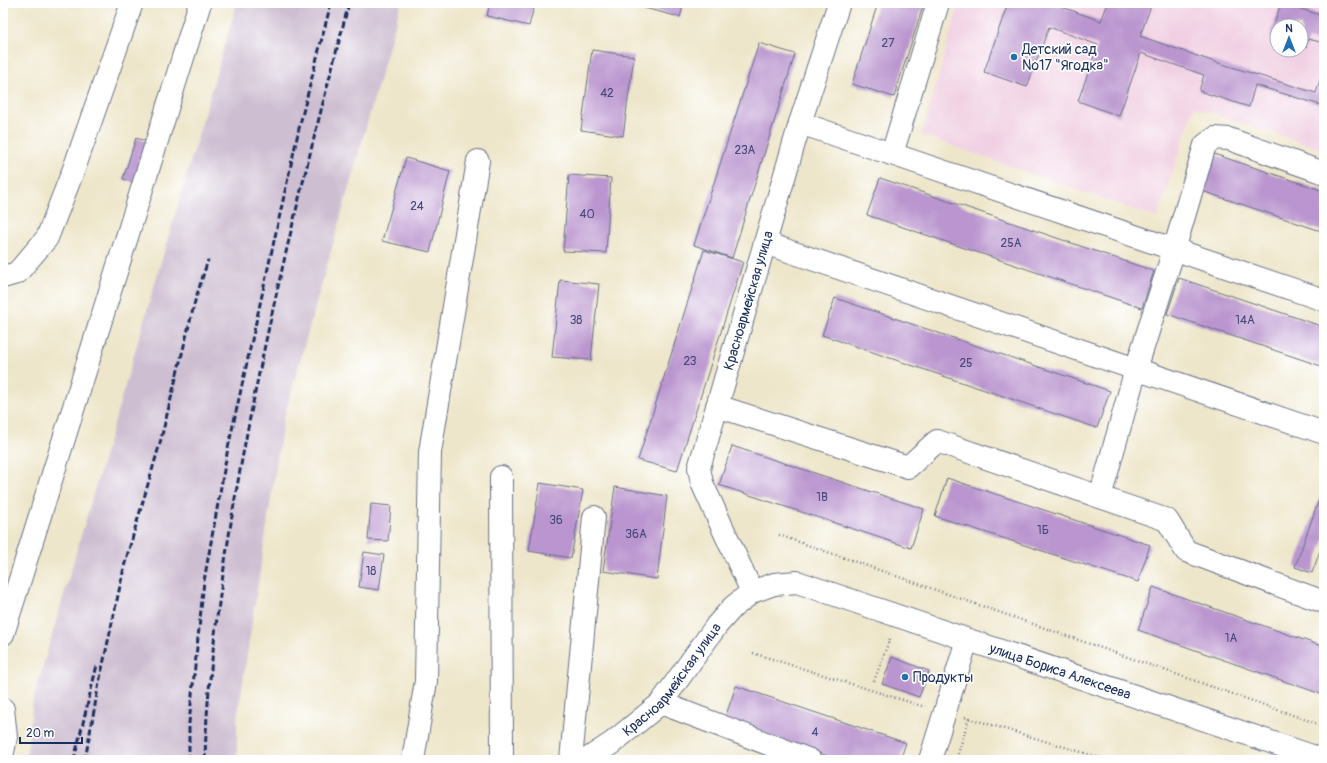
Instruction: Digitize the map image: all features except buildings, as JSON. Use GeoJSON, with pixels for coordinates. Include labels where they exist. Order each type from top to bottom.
{"type":"FeatureCollection","features":[{"type":"Feature","properties":{"kind":"street"},"geometry":{"type":"LineString","coordinates":[[3,277],[17,273],[47,238],[132,3]]}},
{"type":"Feature","properties":{"kind":"street"},"geometry":{"type":"LineString","coordinates":[[3,634],[200,3]]}},
{"type":"Feature","properties":{"kind":"street","name":"Красноармейская улица"},"geometry":{"type":"LineString","coordinates":[[752,592],[702,483],[699,468],[800,123],[839,3]]}},
{"type":"Feature","properties":{"kind":"street"},"geometry":{"type":"LineString","coordinates":[[892,154],[938,3]]}},
{"type":"Feature","properties":{"kind":"street"},"geometry":{"type":"LineString","coordinates":[[800,123],[1324,300]]}},
{"type":"Feature","properties":{"kind":"street"},"geometry":{"type":"LineString","coordinates":[[1100,497],[1136,369],[1174,250],[1205,145],[1215,138],[1229,140],[1324,173]]}},
{"type":"Feature","properties":{"kind":"street"},"geometry":{"type":"LineString","coordinates":[[413,760],[426,680],[430,452],[478,161]]}},
{"type":"Feature","properties":{"kind":"street"},"geometry":{"type":"LineString","coordinates":[[765,243],[1324,433]]}},
{"type":"Feature","properties":{"kind":"street"},"geometry":{"type":"LineString","coordinates":[[717,406],[908,467],[937,441],[1167,520],[1186,551],[1324,602]]}},
{"type":"Feature","properties":{"kind":"street"},"geometry":{"type":"LineString","coordinates":[[501,477],[502,760]]}},
{"type":"Feature","properties":{"kind":"street"},"geometry":{"type":"LineString","coordinates":[[571,760],[594,517]]}},
{"type":"Feature","properties":{"kind":"street","name":"Красноармейская улица"},"geometry":{"type":"LineString","coordinates":[[586,760],[612,743],[661,703],[717,625],[733,606],[752,592],[774,584],[797,582]]}},
{"type":"Feature","properties":{"kind":"street","name":"улица Бориса Алексеева"},"geometry":{"type":"LineString","coordinates":[[797,582],[1324,760]]}},
{"type":"Feature","properties":{"kind":"street"},"geometry":{"type":"LineString","coordinates":[[930,760],[967,640]]}},
{"type":"Feature","properties":{"kind":"street"},"geometry":{"type":"LineString","coordinates":[[661,703],[784,755],[810,760]]}},
{"type":"Feature","properties":{"kind":"street"},"geometry":{"type":"LineString","coordinates":[[3,709],[6,737],[3,752]]}},
{"type":"Feature","properties":{"kind":"path"},"geometry":{"type":"LineString","coordinates":[[779,535],[1324,726]]}},
{"type":"Feature","properties":{"kind":"path"},"geometry":{"type":"LineString","coordinates":[[874,681],[892,634]]}},
{"type":"Feature","properties":{"kind":"path"},"geometry":{"type":"LineString","coordinates":[[753,653],[944,713],[969,718],[1108,760]]}},
{"type":"Feature","properties":{"kind":"path"},"geometry":{"type":"LineString","coordinates":[[958,754],[969,718]]}},
{"type":"Feature","properties":{"kind":"shaded area"},"geometry":{"type":"Polygon","coordinates":[[[237,3],[401,3],[283,421],[237,720],[237,760],[26,760],[33,700],[237,3]]]}},
{"type":"Feature","properties":{"kind":"shaded area"},"geometry":{"type":"Polygon","coordinates":[[[959,3],[1324,3],[1324,150],[1194,107],[1157,218],[922,135],[959,3]]]}},
{"type":"Feature","properties":{"kind":"railway"},"geometry":{"type":"LineString","coordinates":[[189,760],[189,723],[204,581],[228,448],[300,124],[331,3]]}},
{"type":"Feature","properties":{"kind":"railway"},"geometry":{"type":"LineString","coordinates":[[205,760],[208,697],[219,603],[233,510],[257,382],[285,255],[349,3]]}},
{"type":"Feature","properties":{"kind":"railway"},"geometry":{"type":"LineString","coordinates":[[85,760],[99,683],[125,563],[160,443],[195,301],[208,260]]}},
{"type":"Feature","properties":{"kind":"railway"},"geometry":{"type":"LineString","coordinates":[[74,760],[97,665]]}},
{"type":"Feature","properties":{"kind":"place","name":"Детский сад №17 \"Ягодка\""},"geometry":{"type":"Point","coordinates":[1014,57]}},
{"type":"Feature","properties":{"kind":"place","name":"Продукты"},"geometry":{"type":"Point","coordinates":[905,677]}}]}
